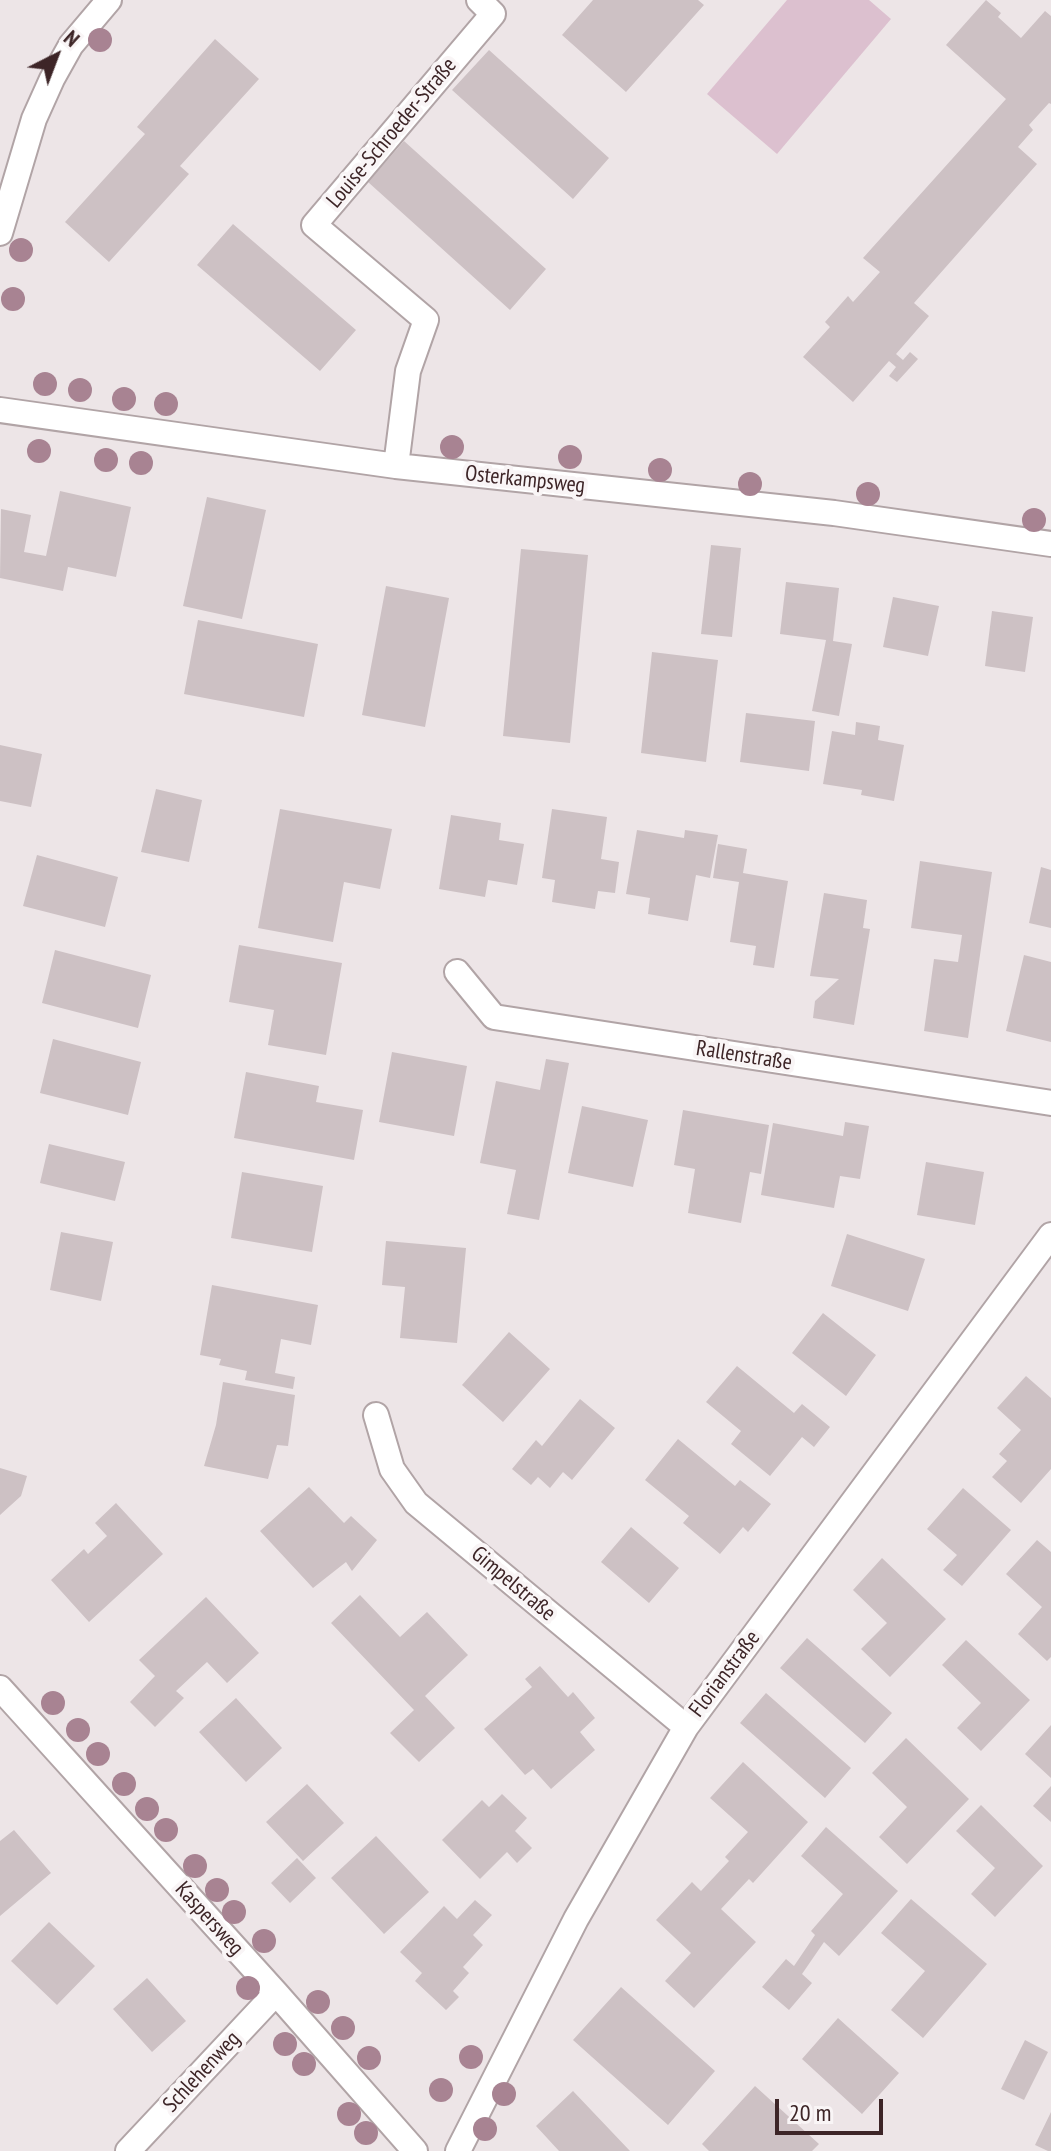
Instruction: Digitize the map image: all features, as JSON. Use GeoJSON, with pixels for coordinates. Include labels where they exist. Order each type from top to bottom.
{"type":"FeatureCollection","features":[{"type":"Feature","properties":{"kind":"street"},"geometry":{"type":"LineString","coordinates":[[0,233],[19,162],[52,79],[71,45],[109,0]]}},
{"type":"Feature","properties":{"kind":"street","name":"Louise-Schroeder-Straße"},"geometry":{"type":"LineString","coordinates":[[396,466],[408,371],[426,320],[314,225],[493,14],[479,0]]}},
{"type":"Feature","properties":{"kind":"street","name":"Osterkampsweg"},"geometry":{"type":"LineString","coordinates":[[0,410],[396,466],[834,513],[1051,544]]}},
{"type":"Feature","properties":{"kind":"street","name":"Rallenstraße"},"geometry":{"type":"LineString","coordinates":[[457,972],[494,1017],[1051,1103]]}},
{"type":"Feature","properties":{"kind":"street","name":"Florianstraße"},"geometry":{"type":"LineString","coordinates":[[458,2151],[576,1919],[686,1727],[1051,1235]]}},
{"type":"Feature","properties":{"kind":"street","name":"Gimpelstraße"},"geometry":{"type":"LineString","coordinates":[[376,1415],[392,1469],[416,1503],[686,1727]]}},
{"type":"Feature","properties":{"kind":"street","name":"Kaspersweg"},"geometry":{"type":"LineString","coordinates":[[0,1688],[276,1993],[408,2148]]}},
{"type":"Feature","properties":{"kind":"street","name":"Schlehenweg"},"geometry":{"type":"LineString","coordinates":[[128,2151],[276,1993]]}},
{"type":"Feature","properties":{"kind":"shaded area"},"geometry":{"type":"Polygon","coordinates":[[[787,0],[869,0],[891,19],[777,154],[707,94],[787,0]]]}},
{"type":"Feature","properties":{"kind":"building"},"geometry":{"type":"Polygon","coordinates":[[[593,0],[698,0],[704,5],[626,92],[562,35],[593,0]]]}},
{"type":"Feature","properties":{"kind":"building"},"geometry":{"type":"Polygon","coordinates":[[[986,0],[1001,13],[998,17],[1021,38],[1045,11],[1051,16],[1051,104],[1029,125],[1033,130],[1018,147],[1037,164],[914,303],[929,316],[896,354],[903,360],[910,352],[918,359],[897,382],[889,376],[896,367],[889,361],[853,402],[803,357],[830,327],[825,322],[848,296],[853,302],[880,272],[863,258],[1006,99],[946,45],[986,0]]]}},
{"type":"Feature","properties":{"kind":"building"},"geometry":{"type":"Polygon","coordinates":[[[215,39],[259,79],[180,166],[189,174],[109,262],[65,222],[145,134],[137,127],[215,39]]]}},
{"type":"Feature","properties":{"kind":"building"},"geometry":{"type":"Polygon","coordinates":[[[489,50],[609,158],[573,199],[452,90],[489,50]]]}},
{"type":"Feature","properties":{"kind":"building"},"geometry":{"type":"Polygon","coordinates":[[[404,141],[546,269],[510,310],[368,182],[404,141]]]}},
{"type":"Feature","properties":{"kind":"building"},"geometry":{"type":"Polygon","coordinates":[[[233,224],[356,330],[320,371],[197,265],[233,224]]]}},
{"type":"Feature","properties":{"kind":"building"},"geometry":{"type":"Polygon","coordinates":[[[60,491],[131,507],[116,577],[68,567],[63,591],[0,578],[1,509],[31,515],[24,552],[46,556],[60,491]]]}},
{"type":"Feature","properties":{"kind":"building"},"geometry":{"type":"Polygon","coordinates":[[[207,497],[266,510],[242,619],[183,606],[207,497]]]}},
{"type":"Feature","properties":{"kind":"building"},"geometry":{"type":"Polygon","coordinates":[[[711,545],[741,548],[732,637],[701,634],[711,545]]]}},
{"type":"Feature","properties":{"kind":"building"},"geometry":{"type":"Polygon","coordinates":[[[521,549],[588,555],[570,743],[503,736],[521,549]]]}},
{"type":"Feature","properties":{"kind":"building"},"geometry":{"type":"Polygon","coordinates":[[[786,582],[839,588],[833,641],[852,644],[839,716],[812,711],[826,640],[780,634],[786,582]]]}},
{"type":"Feature","properties":{"kind":"building"},"geometry":{"type":"Polygon","coordinates":[[[386,586],[449,598],[425,727],[362,715],[386,586]]]}},
{"type":"Feature","properties":{"kind":"building"},"geometry":{"type":"Polygon","coordinates":[[[893,597],[939,606],[928,656],[883,647],[893,597]]]}},
{"type":"Feature","properties":{"kind":"building"},"geometry":{"type":"Polygon","coordinates":[[[992,611],[1033,617],[1025,672],[985,666],[992,611]]]}},
{"type":"Feature","properties":{"kind":"building"},"geometry":{"type":"Polygon","coordinates":[[[198,620],[318,644],[304,717],[184,694],[198,620]]]}},
{"type":"Feature","properties":{"kind":"building"},"geometry":{"type":"Polygon","coordinates":[[[652,652],[718,660],[706,762],[641,753],[652,652]]]}},
{"type":"Feature","properties":{"kind":"building"},"geometry":{"type":"Polygon","coordinates":[[[746,713],[815,721],[809,771],[740,762],[746,713]]]}},
{"type":"Feature","properties":{"kind":"building"},"geometry":{"type":"Polygon","coordinates":[[[856,722],[880,726],[878,740],[904,745],[894,801],[861,795],[862,790],[823,784],[832,731],[855,735],[856,722]]]}},
{"type":"Feature","properties":{"kind":"building"},"geometry":{"type":"Polygon","coordinates":[[[0,745],[42,754],[31,807],[0,801],[0,745]]]}},
{"type":"Feature","properties":{"kind":"building"},"geometry":{"type":"Polygon","coordinates":[[[156,789],[202,800],[189,862],[141,852],[156,789]]]}},
{"type":"Feature","properties":{"kind":"building"},"geometry":{"type":"Polygon","coordinates":[[[280,809],[392,829],[380,889],[344,882],[333,942],[258,928],[280,809]]]}},
{"type":"Feature","properties":{"kind":"building"},"geometry":{"type":"Polygon","coordinates":[[[552,809],[607,817],[601,859],[619,862],[615,893],[598,891],[595,909],[552,902],[555,880],[542,878],[552,809]]]}},
{"type":"Feature","properties":{"kind":"building"},"geometry":{"type":"Polygon","coordinates":[[[451,815],[501,823],[499,840],[524,844],[517,885],[488,880],[485,897],[439,889],[451,815]]]}},
{"type":"Feature","properties":{"kind":"building"},"geometry":{"type":"Polygon","coordinates":[[[637,830],[684,838],[685,830],[718,835],[710,878],[696,875],[688,921],[648,914],[650,898],[626,894],[637,830]]]}},
{"type":"Feature","properties":{"kind":"building"},"geometry":{"type":"Polygon","coordinates":[[[718,844],[747,849],[743,873],[788,881],[774,968],[753,965],[756,946],[730,942],[739,882],[713,878],[718,844]]]}},
{"type":"Feature","properties":{"kind":"building"},"geometry":{"type":"Polygon","coordinates":[[[37,855],[118,877],[105,927],[23,906],[37,855]]]}},
{"type":"Feature","properties":{"kind":"building"},"geometry":{"type":"Polygon","coordinates":[[[920,861],[992,872],[968,1038],[924,1031],[934,959],[958,962],[962,935],[911,928],[920,861]]]}},
{"type":"Feature","properties":{"kind":"building"},"geometry":{"type":"Polygon","coordinates":[[[1041,867],[1051,870],[1051,928],[1029,923],[1041,867]]]}},
{"type":"Feature","properties":{"kind":"building"},"geometry":{"type":"Polygon","coordinates":[[[824,893],[867,900],[863,928],[870,929],[854,1025],[813,1018],[815,1001],[839,979],[810,976],[824,893]]]}},
{"type":"Feature","properties":{"kind":"building"},"geometry":{"type":"Polygon","coordinates":[[[239,945],[342,963],[326,1055],[268,1045],[274,1010],[229,1002],[239,945]]]}},
{"type":"Feature","properties":{"kind":"building"},"geometry":{"type":"Polygon","coordinates":[[[55,950],[151,975],[138,1028],[42,1003],[55,950]]]}},
{"type":"Feature","properties":{"kind":"building"},"geometry":{"type":"Polygon","coordinates":[[[1024,955],[1051,962],[1051,1042],[1006,1031],[1024,955]]]}},
{"type":"Feature","properties":{"kind":"building"},"geometry":{"type":"Polygon","coordinates":[[[53,1039],[141,1062],[128,1115],[40,1093],[53,1039]]]}},
{"type":"Feature","properties":{"kind":"building"},"geometry":{"type":"Polygon","coordinates":[[[392,1052],[467,1066],[454,1136],[379,1122],[392,1052]]]}},
{"type":"Feature","properties":{"kind":"building"},"geometry":{"type":"Polygon","coordinates":[[[546,1059],[569,1063],[539,1220],[507,1214],[516,1170],[480,1163],[496,1081],[540,1090],[546,1059]]]}},
{"type":"Feature","properties":{"kind":"building"},"geometry":{"type":"Polygon","coordinates":[[[246,1072],[319,1086],[316,1102],[363,1110],[354,1160],[234,1138],[246,1072]]]}},
{"type":"Feature","properties":{"kind":"building"},"geometry":{"type":"Polygon","coordinates":[[[582,1106],[648,1120],[633,1187],[568,1173],[582,1106]]]}},
{"type":"Feature","properties":{"kind":"building"},"geometry":{"type":"Polygon","coordinates":[[[683,1110],[769,1125],[761,1174],[750,1172],[741,1223],[688,1213],[695,1169],[674,1165],[683,1110]]]}},
{"type":"Feature","properties":{"kind":"building"},"geometry":{"type":"Polygon","coordinates":[[[845,1122],[869,1126],[860,1179],[840,1176],[834,1208],[761,1195],[773,1123],[843,1136],[845,1122]]]}},
{"type":"Feature","properties":{"kind":"building"},"geometry":{"type":"Polygon","coordinates":[[[49,1144],[125,1162],[115,1201],[40,1183],[49,1144]]]}},
{"type":"Feature","properties":{"kind":"building"},"geometry":{"type":"Polygon","coordinates":[[[926,1162],[984,1172],[975,1225],[917,1215],[926,1162]]]}},
{"type":"Feature","properties":{"kind":"building"},"geometry":{"type":"Polygon","coordinates":[[[242,1172],[323,1186],[312,1252],[231,1238],[242,1172]]]}},
{"type":"Feature","properties":{"kind":"building"},"geometry":{"type":"Polygon","coordinates":[[[61,1232],[113,1242],[101,1301],[50,1290],[61,1232]]]}},
{"type":"Feature","properties":{"kind":"building"},"geometry":{"type":"Polygon","coordinates":[[[847,1234],[925,1259],[908,1311],[831,1286],[847,1234]]]}},
{"type":"Feature","properties":{"kind":"building"},"geometry":{"type":"Polygon","coordinates":[[[386,1241],[466,1248],[457,1343],[400,1338],[405,1287],[382,1285],[386,1241]]]}},
{"type":"Feature","properties":{"kind":"building"},"geometry":{"type":"Polygon","coordinates":[[[212,1285],[318,1305],[311,1345],[281,1339],[275,1373],[295,1377],[293,1389],[245,1380],[247,1371],[219,1365],[221,1359],[200,1355],[212,1285]]]}},
{"type":"Feature","properties":{"kind":"building"},"geometry":{"type":"Polygon","coordinates":[[[823,1313],[876,1355],[846,1396],[792,1353],[823,1313]]]}},
{"type":"Feature","properties":{"kind":"building"},"geometry":{"type":"Polygon","coordinates":[[[509,1332],[550,1369],[503,1422],[462,1385],[509,1332]]]}},
{"type":"Feature","properties":{"kind":"building"},"geometry":{"type":"Polygon","coordinates":[[[737,1366],[794,1413],[802,1404],[830,1427],[814,1447],[802,1437],[770,1476],[731,1444],[741,1431],[706,1402],[737,1366]]]}},
{"type":"Feature","properties":{"kind":"building"},"geometry":{"type":"Polygon","coordinates":[[[1026,1376],[1051,1398],[1051,1469],[1021,1503],[992,1477],[1007,1461],[999,1454],[1021,1430],[997,1408],[1026,1376]]]}},
{"type":"Feature","properties":{"kind":"building"},"geometry":{"type":"Polygon","coordinates":[[[223,1382],[295,1395],[288,1446],[277,1445],[268,1479],[204,1466],[216,1425],[223,1382]]]}},
{"type":"Feature","properties":{"kind":"building"},"geometry":{"type":"Polygon","coordinates":[[[580,1399],[615,1428],[572,1480],[563,1472],[550,1488],[538,1477],[531,1485],[512,1469],[536,1440],[542,1446],[580,1399]]]}},
{"type":"Feature","properties":{"kind":"building"},"geometry":{"type":"Polygon","coordinates":[[[678,1439],[735,1486],[740,1480],[771,1504],[748,1532],[743,1527],[720,1554],[683,1523],[689,1516],[645,1480],[678,1439]]]}},
{"type":"Feature","properties":{"kind":"building"},"geometry":{"type":"Polygon","coordinates":[[[0,1468],[27,1476],[21,1496],[0,1515],[0,1468]]]}},
{"type":"Feature","properties":{"kind":"building"},"geometry":{"type":"Polygon","coordinates":[[[309,1487],[344,1523],[351,1516],[377,1540],[352,1571],[346,1562],[313,1588],[260,1531],[309,1487]]]}},
{"type":"Feature","properties":{"kind":"building"},"geometry":{"type":"Polygon","coordinates":[[[963,1488],[1011,1530],[962,1586],[943,1570],[957,1555],[927,1529],[963,1488]]]}},
{"type":"Feature","properties":{"kind":"building"},"geometry":{"type":"Polygon","coordinates":[[[116,1503],[163,1554],[89,1622],[51,1580],[84,1549],[88,1554],[107,1536],[95,1523],[116,1503]]]}},
{"type":"Feature","properties":{"kind":"building"},"geometry":{"type":"Polygon","coordinates":[[[631,1527],[679,1568],[649,1603],[601,1562],[631,1527]]]}},
{"type":"Feature","properties":{"kind":"building"},"geometry":{"type":"Polygon","coordinates":[[[1037,1540],[1051,1552],[1051,1657],[1047,1661],[1018,1634],[1042,1607],[1006,1574],[1037,1540]]]}},
{"type":"Feature","properties":{"kind":"building"},"geometry":{"type":"Polygon","coordinates":[[[882,1558],[946,1619],[890,1677],[861,1649],[887,1623],[853,1590],[882,1558]]]}},
{"type":"Feature","properties":{"kind":"building"},"geometry":{"type":"Polygon","coordinates":[[[360,1595],[400,1637],[427,1612],[468,1655],[425,1696],[455,1728],[419,1762],[390,1733],[414,1710],[331,1623],[360,1595]]]}},
{"type":"Feature","properties":{"kind":"building"},"geometry":{"type":"Polygon","coordinates":[[[206,1597],[259,1653],[227,1683],[207,1662],[176,1691],[184,1698],[155,1727],[130,1702],[155,1676],[139,1660],[206,1597]]]}},
{"type":"Feature","properties":{"kind":"building"},"geometry":{"type":"Polygon","coordinates":[[[807,1638],[892,1713],[865,1743],[780,1668],[807,1638]]]}},
{"type":"Feature","properties":{"kind":"building"},"geometry":{"type":"Polygon","coordinates":[[[966,1640],[1030,1700],[981,1751],[957,1728],[981,1703],[942,1665],[966,1640]]]}},
{"type":"Feature","properties":{"kind":"building"},"geometry":{"type":"Polygon","coordinates":[[[540,1666],[568,1697],[573,1692],[595,1718],[580,1732],[595,1750],[551,1789],[533,1769],[525,1775],[484,1729],[532,1687],[525,1679],[540,1666]]]}},
{"type":"Feature","properties":{"kind":"building"},"geometry":{"type":"Polygon","coordinates":[[[766,1693],[851,1768],[825,1798],[740,1723],[766,1693]]]}},
{"type":"Feature","properties":{"kind":"building"},"geometry":{"type":"Polygon","coordinates":[[[236,1698],[282,1748],[246,1782],[199,1732],[236,1698]]]}},
{"type":"Feature","properties":{"kind":"building"},"geometry":{"type":"Polygon","coordinates":[[[1051,1725],[1051,1778],[1025,1754],[1051,1725]]]}},
{"type":"Feature","properties":{"kind":"building"},"geometry":{"type":"Polygon","coordinates":[[[906,1738],[969,1799],[907,1864],[879,1837],[907,1807],[872,1773],[906,1738]]]}},
{"type":"Feature","properties":{"kind":"building"},"geometry":{"type":"Polygon","coordinates":[[[743,1762],[808,1822],[753,1883],[749,1879],[721,1909],[756,1942],[694,2008],[665,1981],[691,1953],[656,1920],[692,1882],[701,1891],[729,1861],[725,1857],[748,1832],[710,1798],[743,1762]]]}},
{"type":"Feature","properties":{"kind":"building"},"geometry":{"type":"Polygon","coordinates":[[[307,1784],[344,1823],[303,1861],[266,1822],[307,1784]]]}},
{"type":"Feature","properties":{"kind":"building"},"geometry":{"type":"Polygon","coordinates":[[[1051,1786],[1051,1822],[1033,1806],[1051,1786]]]}},
{"type":"Feature","properties":{"kind":"building"},"geometry":{"type":"Polygon","coordinates":[[[502,1794],[527,1818],[515,1831],[532,1848],[517,1863],[507,1852],[480,1879],[442,1840],[482,1800],[489,1807],[502,1794]]]}},
{"type":"Feature","properties":{"kind":"building"},"geometry":{"type":"Polygon","coordinates":[[[981,1805],[1043,1866],[995,1917],[971,1894],[995,1868],[956,1831],[981,1805]]]}},
{"type":"Feature","properties":{"kind":"building"},"geometry":{"type":"Polygon","coordinates":[[[826,1827],[898,1891],[839,1956],[824,1942],[802,1974],[812,1983],[789,2010],[762,1987],[786,1959],[794,1966],[815,1935],[811,1931],[843,1894],[801,1856],[826,1827]]]}},
{"type":"Feature","properties":{"kind":"building"},"geometry":{"type":"Polygon","coordinates":[[[14,1830],[51,1873],[0,1916],[0,1841],[14,1830]]]}},
{"type":"Feature","properties":{"kind":"building"},"geometry":{"type":"Polygon","coordinates":[[[376,1836],[429,1892],[384,1934],[331,1878],[376,1836]]]}},
{"type":"Feature","properties":{"kind":"building"},"geometry":{"type":"Polygon","coordinates":[[[297,1858],[316,1878],[290,1903],[271,1883],[297,1858]]]}},
{"type":"Feature","properties":{"kind":"building"},"geometry":{"type":"Polygon","coordinates":[[[911,1899],[987,1964],[923,2038],[891,2010],[925,1971],[881,1933],[911,1899]]]}},
{"type":"Feature","properties":{"kind":"building"},"geometry":{"type":"Polygon","coordinates":[[[475,1900],[492,1915],[473,1935],[483,1945],[463,1967],[469,1973],[453,1991],[459,1997],[446,2010],[415,1981],[422,1973],[400,1952],[444,1906],[457,1919],[475,1900]]]}},
{"type":"Feature","properties":{"kind":"building"},"geometry":{"type":"Polygon","coordinates":[[[49,1922],[95,1966],[57,2005],[11,1961],[49,1922]]]}},
{"type":"Feature","properties":{"kind":"building"},"geometry":{"type":"Polygon","coordinates":[[[147,1978],[186,2021],[152,2052],[113,2009],[147,1978]]]}},
{"type":"Feature","properties":{"kind":"building"},"geometry":{"type":"Polygon","coordinates":[[[621,1987],[715,2071],[668,2125],[573,2040],[621,1987]]]}},
{"type":"Feature","properties":{"kind":"building"},"geometry":{"type":"Polygon","coordinates":[[[838,2018],[899,2073],[862,2114],[802,2059],[838,2018]]]}},
{"type":"Feature","properties":{"kind":"building"},"geometry":{"type":"Polygon","coordinates":[[[1025,2040],[1048,2052],[1024,2100],[1001,2089],[1025,2040]]]}},
{"type":"Feature","properties":{"kind":"building"},"geometry":{"type":"Polygon","coordinates":[[[755,2086],[819,2144],[812,2151],[709,2151],[702,2144],[755,2086]]]}},
{"type":"Feature","properties":{"kind":"building"},"geometry":{"type":"Polygon","coordinates":[[[573,2091],[630,2151],[559,2151],[536,2126],[573,2091]]]}},
{"type":"Feature","properties":{"kind":"building"},"geometry":{"type":"Polygon","coordinates":[[[1051,2112],[1051,2151],[1048,2151],[1035,2145],[1051,2112]]]}}]}
